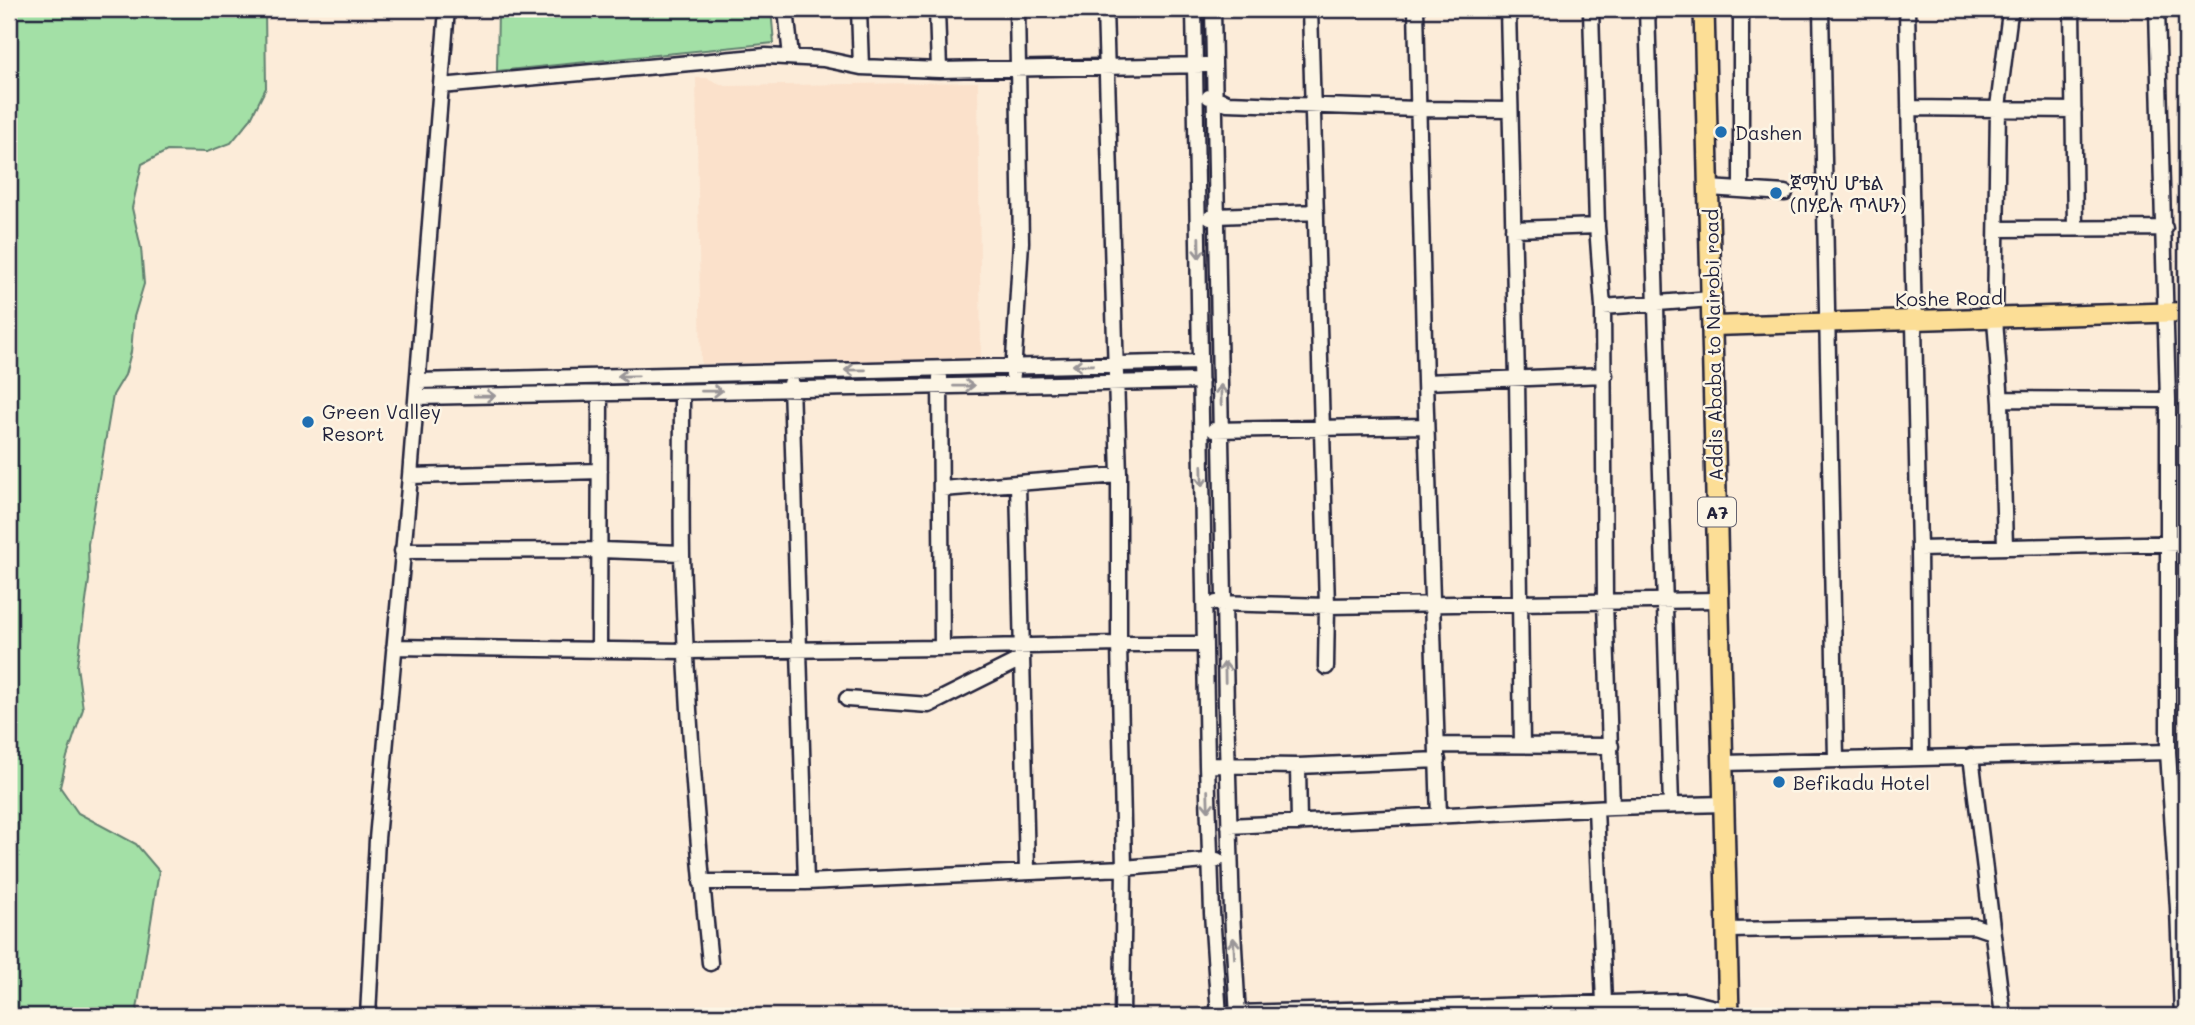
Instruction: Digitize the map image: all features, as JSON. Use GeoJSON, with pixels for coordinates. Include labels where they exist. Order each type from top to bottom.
{"type":"FeatureCollection","features":[{"type":"Feature","properties":{"kind":"highway","name":"Addis Ababa to Nairobi road"},"geometry":{"type":"LineString","coordinates":[[1704,9],[1731,1015]]}},
{"type":"Feature","properties":{"kind":"main road","name":"Koshe Road"},"geometry":{"type":"LineString","coordinates":[[1713,326],[2186,312]]}},
{"type":"Feature","properties":{"kind":"street"},"geometry":{"type":"LineString","coordinates":[[368,1016],[377,839],[417,397],[447,9]]}},
{"type":"Feature","properties":{"kind":"street"},"geometry":{"type":"LineString","coordinates":[[786,9],[791,57]]}},
{"type":"Feature","properties":{"kind":"street"},"geometry":{"type":"LineString","coordinates":[[859,9],[861,67]]}},
{"type":"Feature","properties":{"kind":"street"},"geometry":{"type":"LineString","coordinates":[[937,9],[939,70]]}},
{"type":"Feature","properties":{"kind":"street"},"geometry":{"type":"LineString","coordinates":[[1012,385],[1021,242],[1017,9]]}},
{"type":"Feature","properties":{"kind":"street"},"geometry":{"type":"LineString","coordinates":[[1105,9],[1119,475],[1119,643],[1124,868],[1122,1016]]}},
{"type":"Feature","properties":{"kind":"street"},"geometry":{"type":"LineString","coordinates":[[1194,9],[1207,765],[1215,1016],[1512,1011],[1604,1003],[1685,1000],[1731,1015]]}},
{"type":"Feature","properties":{"kind":"street"},"geometry":{"type":"LineString","coordinates":[[1213,9],[1214,65],[1219,104],[1215,157],[1224,626],[1237,1015]]}},
{"type":"Feature","properties":{"kind":"street"},"geometry":{"type":"LineString","coordinates":[[1310,9],[1326,667]]}},
{"type":"Feature","properties":{"kind":"street"},"geometry":{"type":"LineString","coordinates":[[1416,9],[1439,816]]}},
{"type":"Feature","properties":{"kind":"street"},"geometry":{"type":"LineString","coordinates":[[1508,9],[1521,604],[1521,745]]}},
{"type":"Feature","properties":{"kind":"street"},"geometry":{"type":"LineString","coordinates":[[1591,9],[1597,226],[1605,375],[1605,602],[1612,807]]}},
{"type":"Feature","properties":{"kind":"street"},"geometry":{"type":"LineString","coordinates":[[1647,9],[1671,804]]}},
{"type":"Feature","properties":{"kind":"street"},"geometry":{"type":"LineString","coordinates":[[1741,9],[1741,190]]}},
{"type":"Feature","properties":{"kind":"street"},"geometry":{"type":"LineString","coordinates":[[1821,9],[1836,760]]}},
{"type":"Feature","properties":{"kind":"street"},"geometry":{"type":"LineString","coordinates":[[1907,9],[1921,757]]}},
{"type":"Feature","properties":{"kind":"street"},"geometry":{"type":"LineString","coordinates":[[2005,547],[2001,400],[1995,318],[1998,107],[2008,20],[2011,11],[2015,9]]}},
{"type":"Feature","properties":{"kind":"street"},"geometry":{"type":"LineString","coordinates":[[2072,9],[2076,228]]}},
{"type":"Feature","properties":{"kind":"street"},"geometry":{"type":"LineString","coordinates":[[2157,9],[2168,400],[2168,752],[2182,908],[2182,1016]]}},
{"type":"Feature","properties":{"kind":"street"},"geometry":{"type":"LineString","coordinates":[[441,86],[766,56],[823,59],[861,67],[939,70],[1214,65]]}},
{"type":"Feature","properties":{"kind":"street"},"geometry":{"type":"LineString","coordinates":[[1197,97],[1219,104],[1510,110]]}},
{"type":"Feature","properties":{"kind":"street"},"geometry":{"type":"LineString","coordinates":[[1197,112],[1219,104]]}},
{"type":"Feature","properties":{"kind":"street"},"geometry":{"type":"LineString","coordinates":[[1909,107],[2074,110]]}},
{"type":"Feature","properties":{"kind":"street"},"geometry":{"type":"LineString","coordinates":[[1197,157],[1215,157]]}},
{"type":"Feature","properties":{"kind":"street"},"geometry":{"type":"LineString","coordinates":[[1709,188],[1785,192]]}},
{"type":"Feature","properties":{"kind":"street"},"geometry":{"type":"LineString","coordinates":[[1199,223],[1217,216],[1315,212]]}},
{"type":"Feature","properties":{"kind":"street"},"geometry":{"type":"LineString","coordinates":[[1513,229],[1597,226]]}},
{"type":"Feature","properties":{"kind":"street"},"geometry":{"type":"LineString","coordinates":[[1997,229],[2165,228]]}},
{"type":"Feature","properties":{"kind":"street"},"geometry":{"type":"LineString","coordinates":[[1603,307],[1712,299]]}},
{"type":"Feature","properties":{"kind":"street"},"geometry":{"type":"LineString","coordinates":[[1200,303],[1219,303]]}},
{"type":"Feature","properties":{"kind":"street"},"geometry":{"type":"LineString","coordinates":[[418,381],[1200,362]]}},
{"type":"Feature","properties":{"kind":"street"},"geometry":{"type":"LineString","coordinates":[[1053,366],[1054,384]]}},
{"type":"Feature","properties":{"kind":"street"},"geometry":{"type":"LineString","coordinates":[[940,369],[942,648]]}},
{"type":"Feature","properties":{"kind":"street"},"geometry":{"type":"LineString","coordinates":[[790,372],[806,881]]}},
{"type":"Feature","properties":{"kind":"street"},"geometry":{"type":"LineString","coordinates":[[1425,382],[1605,375]]}},
{"type":"Feature","properties":{"kind":"street"},"geometry":{"type":"LineString","coordinates":[[417,397],[1200,381]]}},
{"type":"Feature","properties":{"kind":"street"},"geometry":{"type":"LineString","coordinates":[[682,392],[682,553],[686,651],[701,882],[710,963]]}},
{"type":"Feature","properties":{"kind":"street"},"geometry":{"type":"LineString","coordinates":[[599,650],[600,393]]}},
{"type":"Feature","properties":{"kind":"street"},"geometry":{"type":"LineString","coordinates":[[2001,400],[2168,400]]}},
{"type":"Feature","properties":{"kind":"street"},"geometry":{"type":"LineString","coordinates":[[1202,430],[1426,426]]}},
{"type":"Feature","properties":{"kind":"street"},"geometry":{"type":"LineString","coordinates":[[410,476],[600,471]]}},
{"type":"Feature","properties":{"kind":"street"},"geometry":{"type":"LineString","coordinates":[[942,489],[1119,475]]}},
{"type":"Feature","properties":{"kind":"street"},"geometry":{"type":"LineString","coordinates":[[1017,483],[1027,871]]}},
{"type":"Feature","properties":{"kind":"street"},"geometry":{"type":"LineString","coordinates":[[1203,522],[1223,522]]}},
{"type":"Feature","properties":{"kind":"street"},"geometry":{"type":"LineString","coordinates":[[1919,549],[2186,543]]}},
{"type":"Feature","properties":{"kind":"street"},"geometry":{"type":"LineString","coordinates":[[402,551],[601,550],[682,553]]}},
{"type":"Feature","properties":{"kind":"street"},"geometry":{"type":"LineString","coordinates":[[1205,604],[1326,606],[1719,600]]}},
{"type":"Feature","properties":{"kind":"street"},"geometry":{"type":"LineString","coordinates":[[1205,626],[1224,626]]}},
{"type":"Feature","properties":{"kind":"street"},"geometry":{"type":"LineString","coordinates":[[394,648],[686,651],[942,648],[1021,652],[1119,643],[1205,644]]}},
{"type":"Feature","properties":{"kind":"street"},"geometry":{"type":"LineString","coordinates":[[846,699],[929,705],[1021,652]]}},
{"type":"Feature","properties":{"kind":"street"},"geometry":{"type":"LineString","coordinates":[[1206,707],[1226,706]]}},
{"type":"Feature","properties":{"kind":"street"},"geometry":{"type":"LineString","coordinates":[[1207,765],[1298,766],[1521,745],[1611,746]]}},
{"type":"Feature","properties":{"kind":"street"},"geometry":{"type":"LineString","coordinates":[[1724,763],[2168,752]]}},
{"type":"Feature","properties":{"kind":"street"},"geometry":{"type":"LineString","coordinates":[[1970,756],[2003,1016]]}},
{"type":"Feature","properties":{"kind":"street"},"geometry":{"type":"LineString","coordinates":[[1298,766],[1299,822]]}},
{"type":"Feature","properties":{"kind":"street"},"geometry":{"type":"LineString","coordinates":[[1229,826],[1671,804],[1724,804]]}},
{"type":"Feature","properties":{"kind":"street"},"geometry":{"type":"LineString","coordinates":[[1596,808],[1604,1003]]}},
{"type":"Feature","properties":{"kind":"street"},"geometry":{"type":"LineString","coordinates":[[701,882],[806,881],[1124,868],[1230,859]]}},
{"type":"Feature","properties":{"kind":"street"},"geometry":{"type":"LineString","coordinates":[[1212,913],[1232,913]]}},
{"type":"Feature","properties":{"kind":"street"},"geometry":{"type":"LineString","coordinates":[[1974,926],[1990,916]]}},
{"type":"Feature","properties":{"kind":"street"},"geometry":{"type":"LineString","coordinates":[[1728,930],[1974,926],[1992,932]]}},
{"type":"Feature","properties":{"kind":"street"},"geometry":{"type":"LineString","coordinates":[[1215,976],[1235,975]]}},
{"type":"Feature","properties":{"kind":"street"},"geometry":{"type":"LineString","coordinates":[[1685,1000],[1686,1016]]}},
{"type":"Feature","properties":{"kind":"shaded area"},"geometry":{"type":"Polygon","coordinates":[[[696,78],[707,78],[725,86],[978,82],[981,359],[701,364],[696,78]]]}},
{"type":"Feature","properties":{"kind":"green space"},"geometry":{"type":"Polygon","coordinates":[[[9,9],[265,9],[266,88],[250,120],[231,143],[207,152],[167,151],[142,164],[132,208],[141,248],[144,284],[134,317],[131,352],[125,375],[113,395],[88,544],[89,580],[77,666],[83,709],[60,787],[78,813],[136,844],[159,871],[136,1016],[9,1016],[9,9]]]}},
{"type":"Feature","properties":{"kind":"green space"},"geometry":{"type":"Polygon","coordinates":[[[498,9],[771,9],[774,43],[497,71],[498,9]]]}},
{"type":"Feature","properties":{"kind":"place","name":"Dashen"},"geometry":{"type":"Point","coordinates":[1721,132]}},
{"type":"Feature","properties":{"kind":"place","name":"ጀማነህ ሆቴል (በሃይሉ ጥላሁን)"},"geometry":{"type":"Point","coordinates":[1776,193]}},
{"type":"Feature","properties":{"kind":"place","name":"Green Valley Resort"},"geometry":{"type":"Point","coordinates":[308,422]}},
{"type":"Feature","properties":{"kind":"place","name":"Befikadu Hotel"},"geometry":{"type":"Point","coordinates":[1779,782]}}]}
